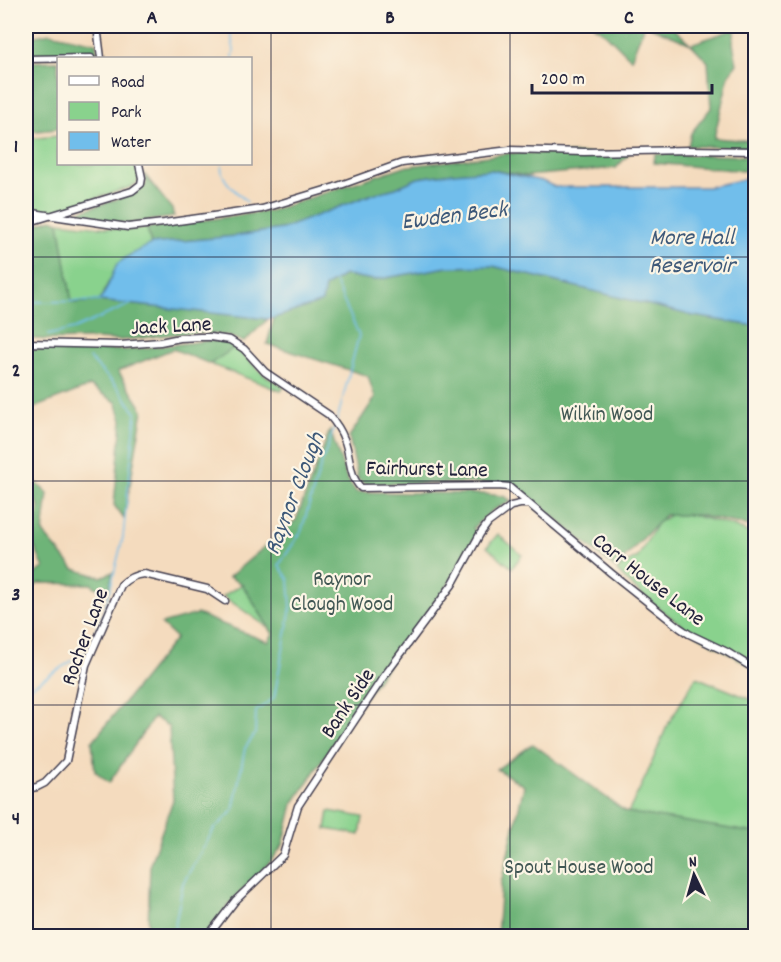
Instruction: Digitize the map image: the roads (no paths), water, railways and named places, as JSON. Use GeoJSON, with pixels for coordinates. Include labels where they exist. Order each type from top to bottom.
{"type":"FeatureCollection","features":[{"type":"Feature","properties":{"kind":"street"},"geometry":{"type":"LineString","coordinates":[[97,26],[101,57]]}},
{"type":"Feature","properties":{"kind":"street"},"geometry":{"type":"LineString","coordinates":[[26,59],[57,59]]}},
{"type":"Feature","properties":{"kind":"street"},"geometry":{"type":"LineString","coordinates":[[26,212],[128,227],[262,209],[335,187],[402,163],[510,150],[756,151]]}},
{"type":"Feature","properties":{"kind":"street"},"geometry":{"type":"LineString","coordinates":[[26,223],[132,191],[141,184],[139,165]]}},
{"type":"Feature","properties":{"kind":"street","name":"Jack Lane"},"geometry":{"type":"LineString","coordinates":[[26,343],[120,345],[180,338],[210,337],[230,340],[244,349],[265,372],[329,415]]}},
{"type":"Feature","properties":{"kind":"street","name":"Fairhurst Lane"},"geometry":{"type":"LineString","coordinates":[[329,415],[344,439],[355,482],[361,488],[505,487],[513,489],[530,504]]}},
{"type":"Feature","properties":{"kind":"street","name":"Carr House Lane"},"geometry":{"type":"LineString","coordinates":[[530,504],[680,628],[756,670]]}},
{"type":"Feature","properties":{"kind":"street","name":"Bank Side"},"geometry":{"type":"LineString","coordinates":[[208,936],[236,901],[283,855],[298,806],[382,678],[452,585],[488,523],[511,506],[530,504]]}},
{"type":"Feature","properties":{"kind":"street","name":"Rocher Lane"},"geometry":{"type":"LineString","coordinates":[[26,789],[45,783],[66,760],[86,665],[121,585],[127,579],[136,574],[144,574],[207,588],[225,601]]}},
{"type":"Feature","properties":{"kind":"water","name":"More Hall Reservoir"},"geometry":{"type":"Polygon","coordinates":[[[491,170],[542,181],[555,187],[708,187],[755,177],[755,326],[694,316],[493,266],[447,267],[374,280],[344,275],[325,287],[322,302],[268,319],[99,301],[117,264],[151,244],[282,229],[418,178],[491,170]]]}},
{"type":"Feature","properties":{"kind":"waterway"},"geometry":{"type":"LineString","coordinates":[[229,26],[233,57]]}},
{"type":"Feature","properties":{"kind":"waterway"},"geometry":{"type":"LineString","coordinates":[[222,165],[226,180],[247,202]]}},
{"type":"Feature","properties":{"kind":"waterway","name":"Raynor Clough"},"geometry":{"type":"LineString","coordinates":[[335,282],[359,335],[337,421]]}},
{"type":"Feature","properties":{"kind":"waterway","name":"Ewden Beck"},"geometry":{"type":"LineString","coordinates":[[26,302],[100,301]]}},
{"type":"Feature","properties":{"kind":"waterway","name":"Ewden Beck"},"geometry":{"type":"LineString","coordinates":[[48,335],[74,329],[131,304]]}},
{"type":"Feature","properties":{"kind":"waterway"},"geometry":{"type":"LineString","coordinates":[[26,689],[86,652],[102,616],[123,537],[136,413],[119,389],[89,358]]}},
{"type":"Feature","properties":{"kind":"waterway"},"geometry":{"type":"LineString","coordinates":[[26,360],[30,359]]}},
{"type":"Feature","properties":{"kind":"waterway","name":"Raynor Clough"},"geometry":{"type":"LineString","coordinates":[[173,936],[183,883],[214,829],[233,811],[245,748],[255,734],[256,711],[274,698],[291,607],[289,580],[279,565],[301,532],[335,426]]}},
{"type":"Feature","properties":{"kind":"park label","name":"Wilkin Wood"},"geometry":{"type":"Point","coordinates":[607,412]}},
{"type":"Feature","properties":{"kind":"park label","name":"Raynor Clough Wood"},"geometry":{"type":"Point","coordinates":[342,590]}},
{"type":"Feature","properties":{"kind":"park label","name":"Spout House Wood"},"geometry":{"type":"Point","coordinates":[579,865]}}]}
